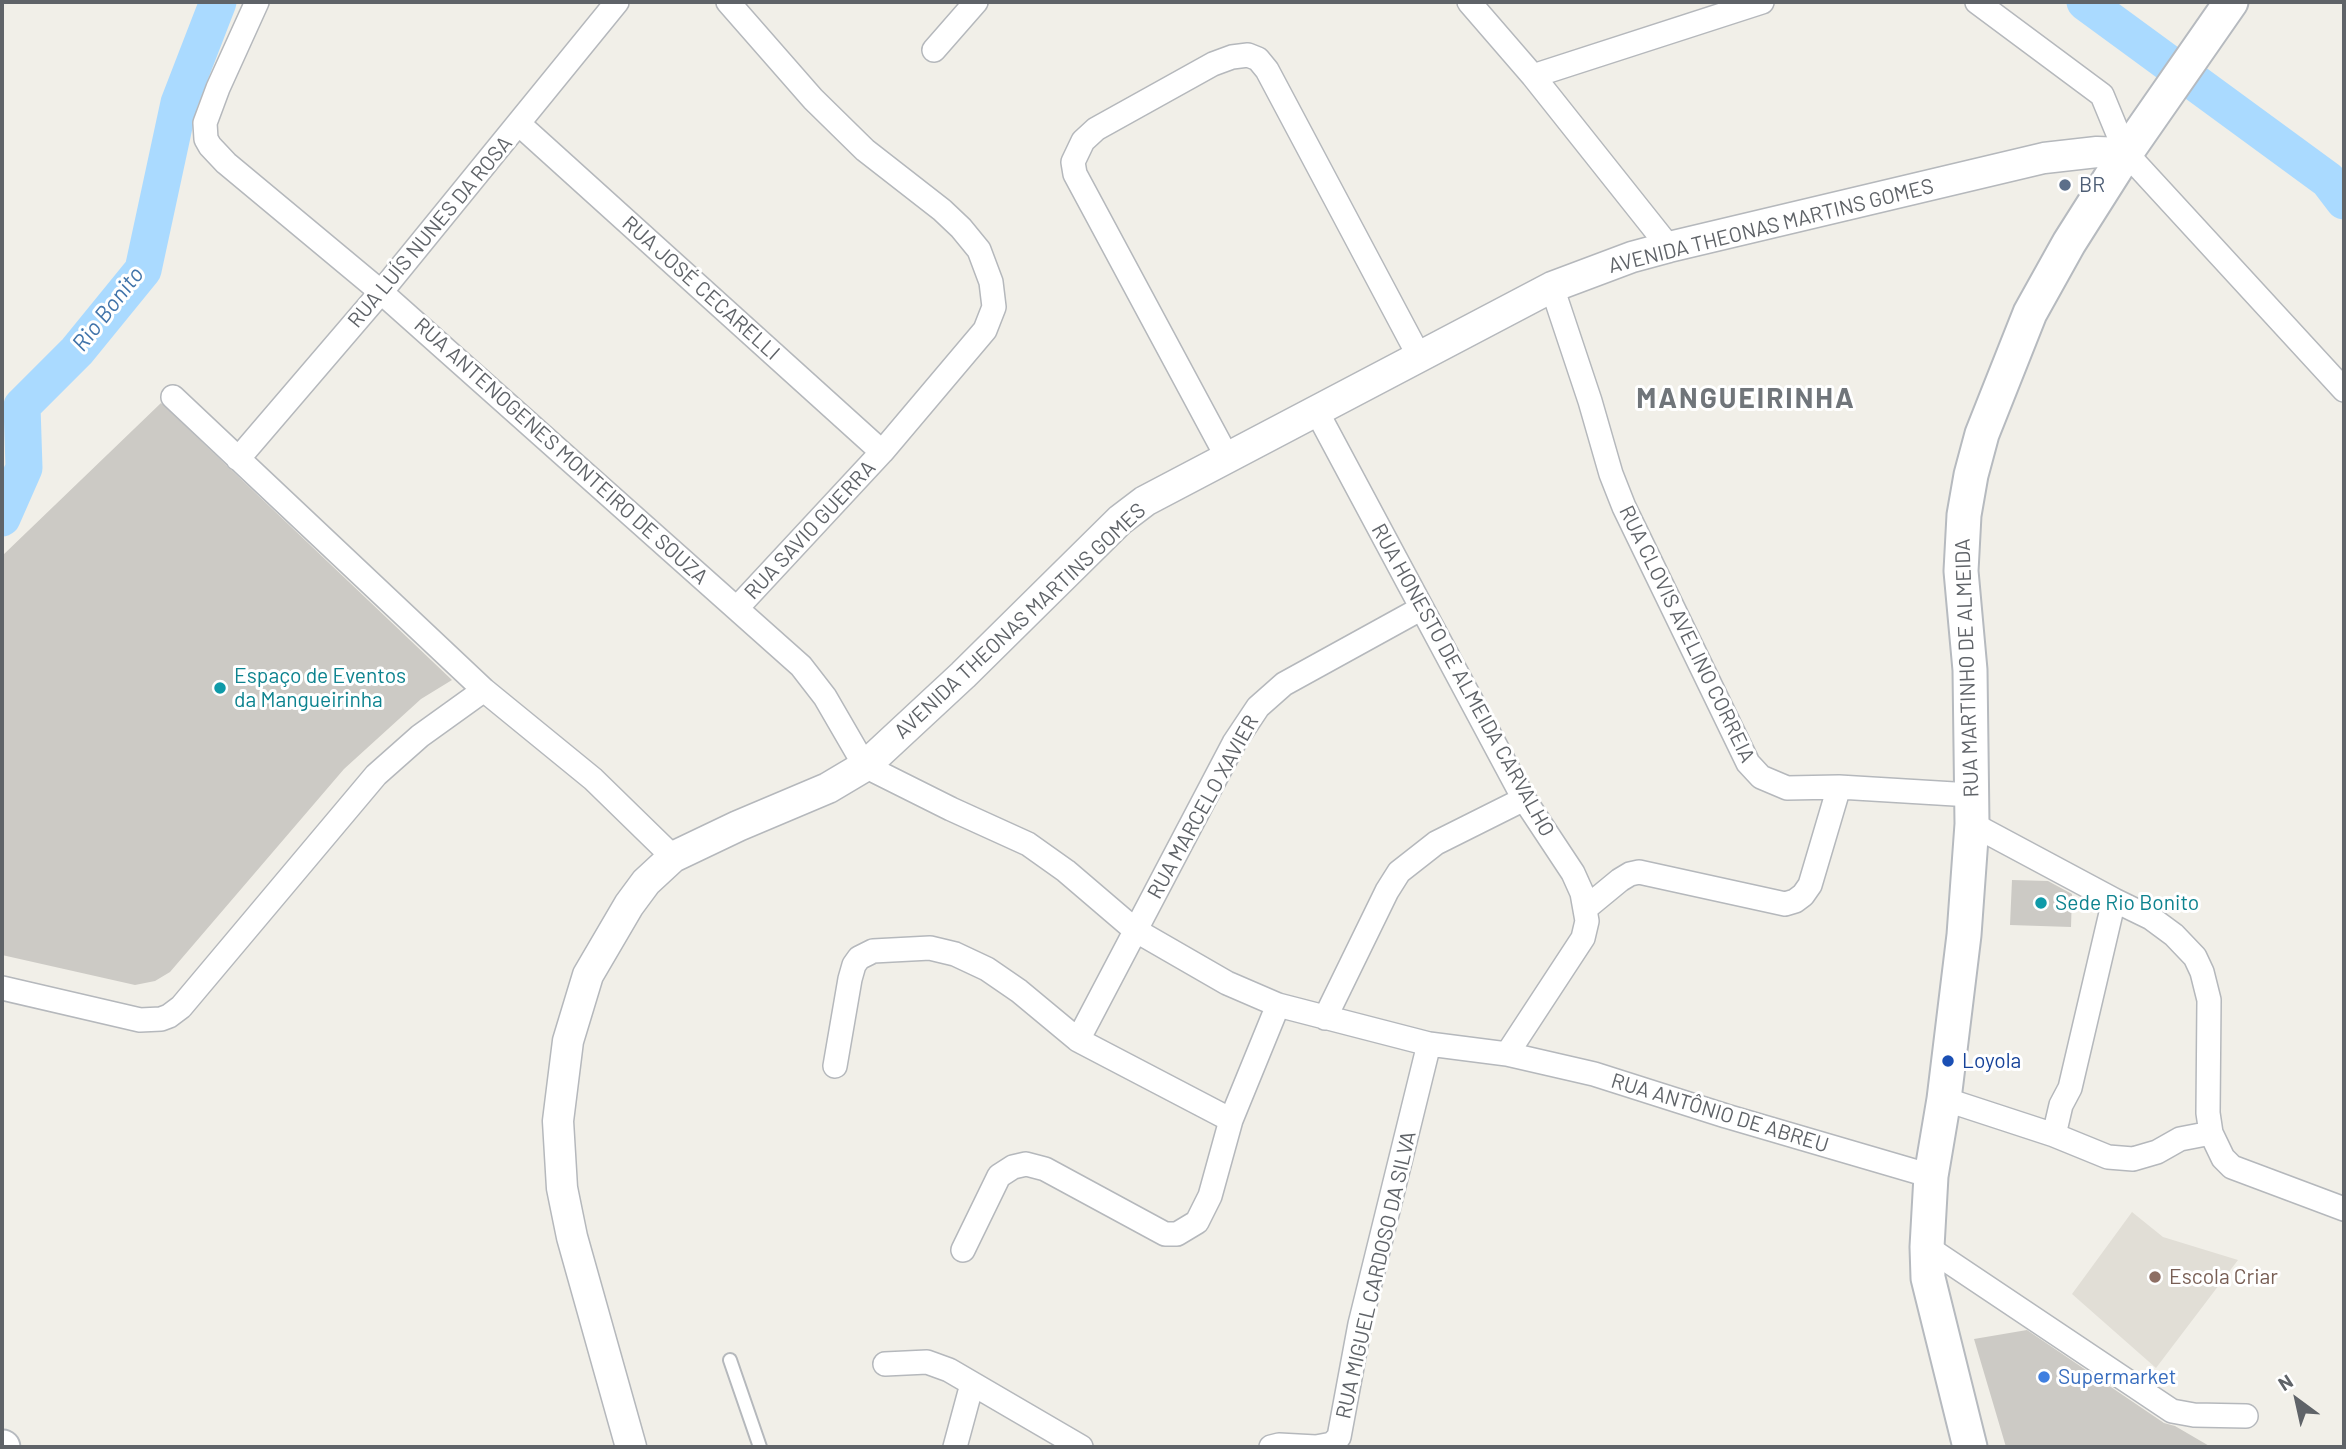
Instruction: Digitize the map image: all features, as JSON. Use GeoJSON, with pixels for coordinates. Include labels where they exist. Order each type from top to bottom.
{"type":"FeatureCollection","features":[{"type":"Feature","properties":{"kind":"main road","name":"RUA MARTINHO DE ALMEIDA"},"geometry":{"type":"LineString","coordinates":[[1970,1447],[1928,1278],[1927,1247],[1931,1176],[1944,1099],[1964,935],[1972,809],[1970,670],[1961,572],[1964,515],[1971,475],[1982,434],[2030,313],[2069,243],[2126,153],[2231,2]]}},
{"type":"Feature","properties":{"kind":"street","name":"RUA ANTENOGENES MONTEIRO DE SOUZA"},"geometry":{"type":"LineString","coordinates":[[257,2],[205,122],[206,139],[210,146],[226,163],[382,292],[737,608],[814,680],[865,766]]}},
{"type":"Feature","properties":{"kind":"street","name":"RUA LUÍS NUNES DA ROSA"},"geometry":{"type":"LineString","coordinates":[[239,459],[382,292],[617,2]]}},
{"type":"Feature","properties":{"kind":"street","name":"RUA SAVIO GUERRA"},"geometry":{"type":"LineString","coordinates":[[728,2],[813,99],[865,150],[961,228],[979,250],[991,282],[994,307],[985,330],[882,452],[737,608]]}},
{"type":"Feature","properties":{"kind":"street"},"geometry":{"type":"LineString","coordinates":[[934,50],[976,2]]}},
{"type":"Feature","properties":{"kind":"street"},"geometry":{"type":"LineString","coordinates":[[1469,2],[1533,75],[1668,247]]}},
{"type":"Feature","properties":{"kind":"street"},"geometry":{"type":"LineString","coordinates":[[1533,75],[1762,2]]}},
{"type":"Feature","properties":{"kind":"street"},"geometry":{"type":"LineString","coordinates":[[1977,2],[2102,95],[2126,153],[2344,390]]}},
{"type":"Feature","properties":{"kind":"street"},"geometry":{"type":"LineString","coordinates":[[1227,457],[1075,174],[1073,162],[1083,141],[1096,129],[1213,64],[1248,55],[1258,59],[1267,70],[1420,358]]}},
{"type":"Feature","properties":{"kind":"street","name":"RUA JOSÉ CECARELLI"},"geometry":{"type":"LineString","coordinates":[[519,124],[882,452]]}},
{"type":"Feature","properties":{"kind":"street","name":"AVENIDA THEONAS MARTINS GOMES"},"geometry":{"type":"LineString","coordinates":[[631,1447],[572,1237],[562,1188],[558,1121],[568,1041],[588,975],[629,905],[646,882],[673,857],[828,788],[865,766],[963,675],[1120,520],[1145,501],[1552,287],[1623,260],[1668,247],[2044,158],[2096,152],[2126,153]]}},
{"type":"Feature","properties":{"kind":"street","name":"RUA CLOVIS AVELINO CORREIA"},"geometry":{"type":"LineString","coordinates":[[1552,287],[1624,507],[1748,763],[1761,777],[1787,788],[1839,788],[1972,809]]}},
{"type":"Feature","properties":{"kind":"street"},"geometry":{"type":"LineString","coordinates":[[173,397],[484,690],[593,779],[673,857]]}},
{"type":"Feature","properties":{"kind":"street","name":"RUA HONESTO DE ALMEIDA CARVALHO"},"geometry":{"type":"LineString","coordinates":[[1317,412],[1524,799],[1573,873],[1582,893],[1587,921],[1583,938],[1507,1054]]}},
{"type":"Feature","properties":{"kind":"street","name":"RUA MARCELO XAVIER"},"geometry":{"type":"LineString","coordinates":[[1078,1040],[1234,743],[1258,707],[1284,684],[1422,608]]}},
{"type":"Feature","properties":{"kind":"street"},"geometry":{"type":"LineString","coordinates":[[2,988],[140,1020],[169,1016],[181,1007],[376,775],[420,736],[484,690]]}},
{"type":"Feature","properties":{"kind":"street","name":"RUA ANTÔNIO DE ABREU"},"geometry":{"type":"LineString","coordinates":[[865,766],[1028,844],[1066,871],[1135,930],[1227,983],[1278,1005],[1429,1044],[1507,1054],[1594,1074],[1931,1176]]}},
{"type":"Feature","properties":{"kind":"street"},"geometry":{"type":"LineString","coordinates":[[1586,908],[1620,880],[1639,872],[1785,904],[1795,901],[1810,885],[1839,788]]}},
{"type":"Feature","properties":{"kind":"street"},"geometry":{"type":"LineString","coordinates":[[1325,1018],[1393,882],[1436,843],[1524,799]]}},
{"type":"Feature","properties":{"kind":"street","name":"RUA MARTINHO DE ALMEIDA"},"geometry":{"type":"LineString","coordinates":[[1972,809],[2114,900],[2151,918],[2174,935],[2194,957],[2202,972],[2209,1000],[2208,1113],[2211,1133],[2223,1158],[2232,1167],[2344,1209]]}},
{"type":"Feature","properties":{"kind":"street"},"geometry":{"type":"LineString","coordinates":[[2054,1135],[2061,1105],[2070,1088],[2114,900]]}},
{"type":"Feature","properties":{"kind":"street"},"geometry":{"type":"LineString","coordinates":[[835,1066],[854,965],[859,958],[873,951],[930,948],[955,954],[987,969],[1019,991],[1078,1040],[1231,1120]]}},
{"type":"Feature","properties":{"kind":"street"},"geometry":{"type":"LineString","coordinates":[[963,1250],[999,1176],[1013,1167],[1026,1164],[1045,1169],[1165,1234],[1177,1234],[1197,1222],[1210,1196],[1231,1120],[1278,1005]]}},
{"type":"Feature","properties":{"kind":"street","name":"RUA MIGUEL CARDOSO DA SILVA"},"geometry":{"type":"LineString","coordinates":[[1271,1447],[1316,1447],[1332,1444],[1339,1437],[1360,1324],[1429,1044]]}},
{"type":"Feature","properties":{"kind":"street"},"geometry":{"type":"LineString","coordinates":[[1944,1099],[2054,1135],[2108,1157],[2133,1158],[2157,1152],[2180,1139],[2211,1133]]}},
{"type":"Feature","properties":{"kind":"street"},"geometry":{"type":"LineString","coordinates":[[1927,1247],[2172,1411],[2194,1415],[2246,1416]]}},
{"type":"Feature","properties":{"kind":"street"},"geometry":{"type":"LineString","coordinates":[[885,1364],[927,1362],[972,1384],[1081,1447]]}},
{"type":"Feature","properties":{"kind":"street"},"geometry":{"type":"LineString","coordinates":[[955,1447],[972,1384]]}},
{"type":"Feature","properties":{"kind":"lane"},"geometry":{"type":"LineString","coordinates":[[730,1360],[760,1447]]}},
{"type":"Feature","properties":{"kind":"shaded area","name":"Escola Criar"},"geometry":{"type":"Polygon","coordinates":[[[2132,1212],[2163,1237],[2238,1260],[2156,1368],[2072,1294],[2132,1212]]]}},
{"type":"Feature","properties":{"kind":"building","name":"Espaço de Eventos da Mangueirinha"},"geometry":{"type":"Polygon","coordinates":[[[161,403],[452,680],[421,699],[344,769],[170,972],[155,981],[135,985],[2,955],[2,556],[161,403]]]}},
{"type":"Feature","properties":{"kind":"building","name":"Sede Rio Bonito"},"geometry":{"type":"Polygon","coordinates":[[[2012,880],[2048,881],[2072,894],[2071,927],[2010,925],[2012,880]]]}},
{"type":"Feature","properties":{"kind":"building","name":"Supermarket"},"geometry":{"type":"Polygon","coordinates":[[[2027,1330],[2164,1423],[2175,1426],[2211,1447],[2006,1447],[1974,1339],[2027,1330]]]}},
{"type":"Feature","properties":{"kind":"waterway","name":"Rio Bonito"},"geometry":{"type":"LineString","coordinates":[[2,518],[24,468],[22,406],[77,351],[143,270],[179,103],[218,2]]}},
{"type":"Feature","properties":{"kind":"waterway"},"geometry":{"type":"LineString","coordinates":[[2085,2],[2328,180],[2344,201]]}},
{"type":"Feature","properties":{"kind":"place","name":"BR"},"geometry":{"type":"Point","coordinates":[2065,185]}},
{"type":"Feature","properties":{"kind":"place","name":"Espaço de Eventos da Mangueirinha"},"geometry":{"type":"Point","coordinates":[220,688]}},
{"type":"Feature","properties":{"kind":"place","name":"Sede Rio Bonito"},"geometry":{"type":"Point","coordinates":[2041,903]}},
{"type":"Feature","properties":{"kind":"place","name":"Loyola"},"geometry":{"type":"Point","coordinates":[1948,1061]}},
{"type":"Feature","properties":{"kind":"place","name":"Escola Criar"},"geometry":{"type":"Point","coordinates":[2155,1277]}},
{"type":"Feature","properties":{"kind":"place","name":"Supermarket"},"geometry":{"type":"Point","coordinates":[2044,1377]}},
{"type":"Feature","properties":{"kind":"district","name":"MANGUEIRINHA"},"geometry":{"type":"Point","coordinates":[1746,399]}}]}
